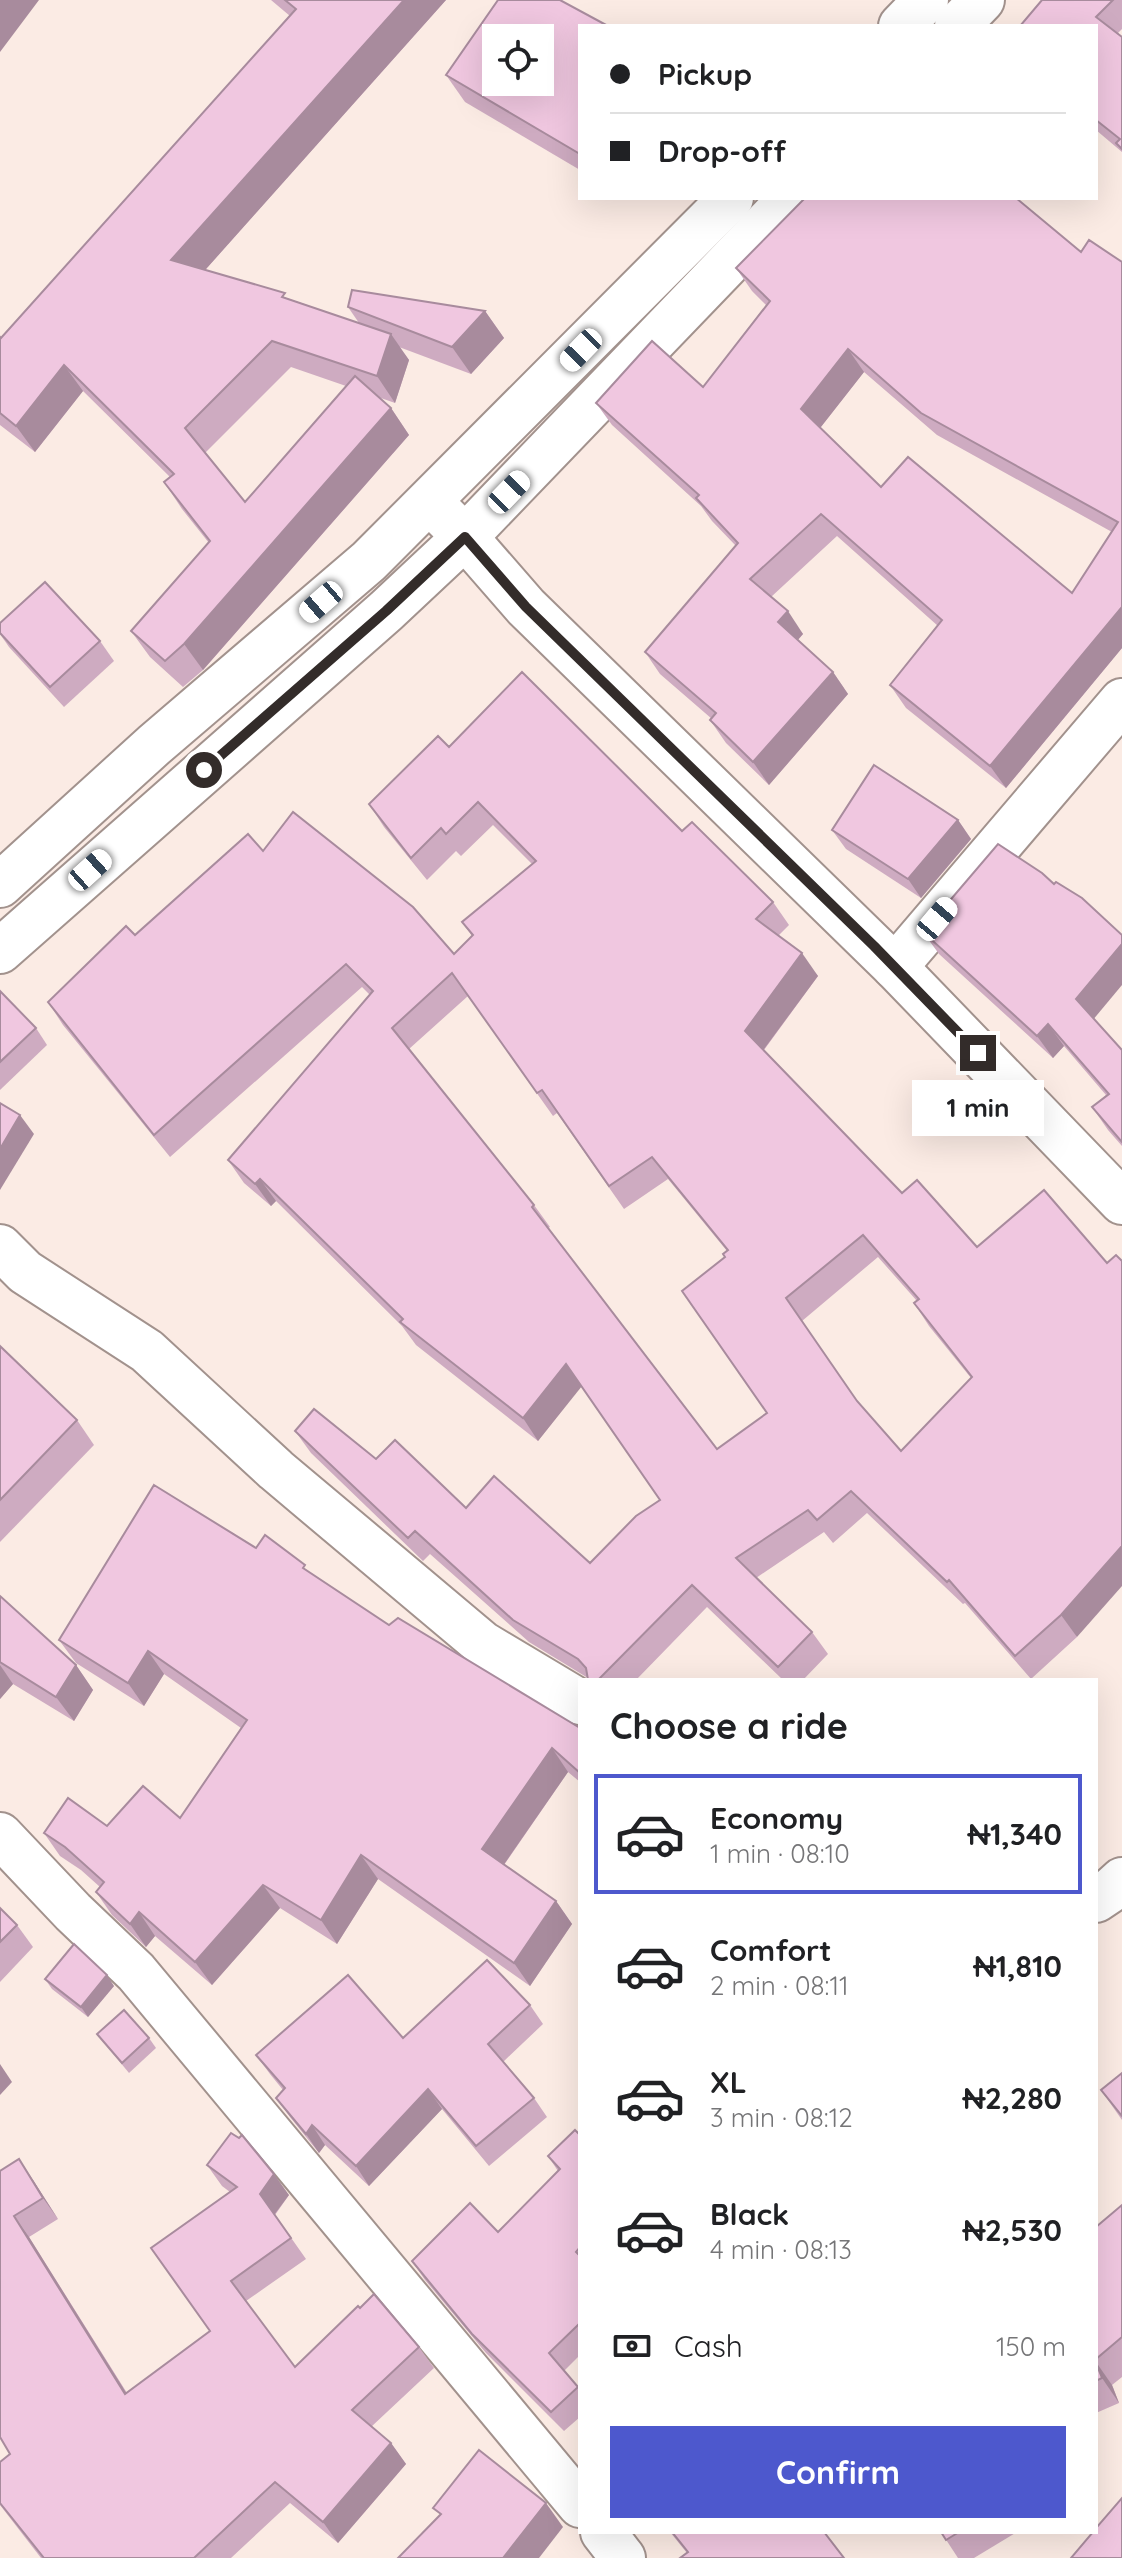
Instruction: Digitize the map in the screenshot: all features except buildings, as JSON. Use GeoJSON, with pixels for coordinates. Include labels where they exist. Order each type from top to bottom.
{"type":"FeatureCollection","features":[{"type":"Feature","properties":{"kind":"street"},"geometry":{"type":"LineString","coordinates":[[903,24],[926,0]]}},
{"type":"Feature","properties":{"kind":"street"},"geometry":{"type":"LineString","coordinates":[[959,24],[982,0]]}},
{"type":"Feature","properties":{"kind":"street"},"geometry":{"type":"LineString","coordinates":[[0,885],[154,745],[369,561],[729,200]]}},
{"type":"Feature","properties":{"kind":"street"},"geometry":{"type":"LineString","coordinates":[[0,951],[386,611],[465,537],[789,200]]}},
{"type":"Feature","properties":{"kind":"street"},"geometry":{"type":"LineString","coordinates":[[430,502],[526,607],[895,967],[1122,1202]]}},
{"type":"Feature","properties":{"kind":"street"},"geometry":{"type":"LineString","coordinates":[[895,967],[1122,701]]}},
{"type":"Feature","properties":{"kind":"street"},"geometry":{"type":"LineString","coordinates":[[0,1247],[25,1272],[147,1351],[276,1470],[483,1644],[578,1701]]}},
{"type":"Feature","properties":{"kind":"street"},"geometry":{"type":"LineString","coordinates":[[0,1835],[73,1912],[136,1972],[578,2503]]}},
{"type":"Feature","properties":{"kind":"route"},"geometry":{"type":"LineString","coordinates":[[204,770],[386,611],[465,537],[526,607],[874,946],[978,1053]]}}]}
